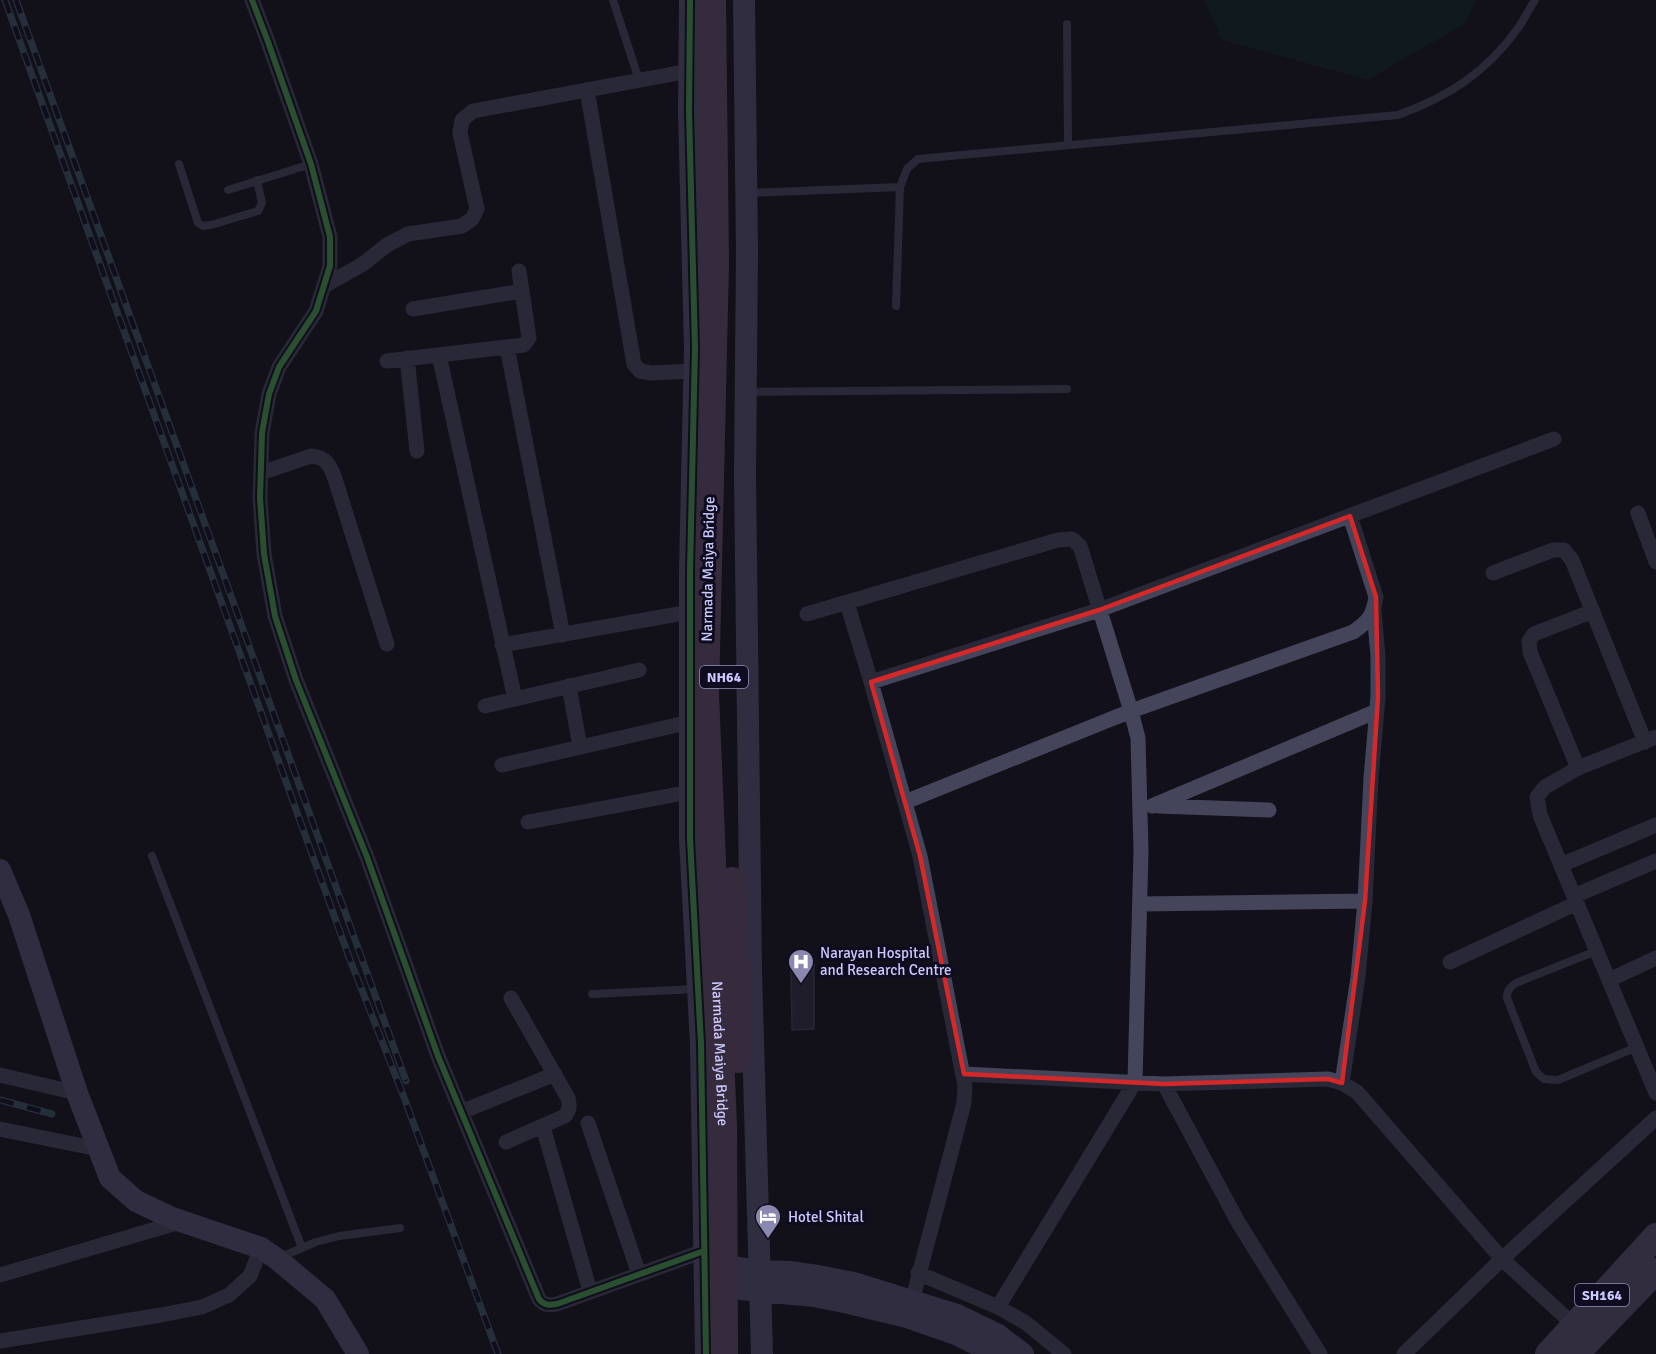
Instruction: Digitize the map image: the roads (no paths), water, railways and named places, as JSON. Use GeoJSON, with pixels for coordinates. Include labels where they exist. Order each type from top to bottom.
{"type":"FeatureCollection","features":[{"type":"Feature","properties":{"kind":"highway","name":"Narmada Maiya Bridge"},"geometry":{"type":"LineString","coordinates":[[712,0],[715,263],[705,694],[723,1126],[724,1354]]}},
{"type":"Feature","properties":{"kind":"highway","name":"NH64"},"geometry":{"type":"LineString","coordinates":[[731,0],[723,727],[738,996],[738,1213],[741,1354]]}},
{"type":"Feature","properties":{"kind":"main road","name":"SH164"},"geometry":{"type":"LineString","coordinates":[[1548,1354],[1656,1236]]}},
{"type":"Feature","properties":{"kind":"main road","name":"SH164"},"geometry":{"type":"LineString","coordinates":[[1576,1354],[1656,1271]]}},
{"type":"Feature","properties":{"kind":"street"},"geometry":{"type":"LineString","coordinates":[[252,0],[311,164],[330,237],[330,266],[316,311],[288,352],[275,376],[269,394],[262,433],[260,498],[264,554],[275,616],[296,680],[368,857],[438,1056],[542,1303],[551,1305],[639,1274],[704,1257],[760,1281],[814,1296],[957,1315],[998,1335],[1023,1354]]}},
{"type":"Feature","properties":{"kind":"street","name":"NH64"},"geometry":{"type":"LineString","coordinates":[[690,0],[689,112],[695,371],[690,612],[690,839],[701,1044],[706,1354]]}},
{"type":"Feature","properties":{"kind":"street"},"geometry":{"type":"LineString","coordinates":[[744,0],[745,476],[751,970],[762,1354]]}},
{"type":"Feature","properties":{"kind":"street"},"geometry":{"type":"LineString","coordinates":[[324,286],[363,264],[387,245],[408,234],[462,225],[472,219],[477,209],[460,133],[462,120],[473,111],[689,71]]}},
{"type":"Feature","properties":{"kind":"street"},"geometry":{"type":"LineString","coordinates":[[587,90],[634,364],[640,371],[651,373],[695,371]]}},
{"type":"Feature","properties":{"kind":"street"},"geometry":{"type":"LineString","coordinates":[[387,361],[524,345],[529,338],[519,271]]}},
{"type":"Feature","properties":{"kind":"street"},"geometry":{"type":"LineString","coordinates":[[412,309],[522,291]]}},
{"type":"Feature","properties":{"kind":"street"},"geometry":{"type":"LineString","coordinates":[[507,347],[563,634]]}},
{"type":"Feature","properties":{"kind":"street"},"geometry":{"type":"LineString","coordinates":[[439,355],[515,699]]}},
{"type":"Feature","properties":{"kind":"street"},"geometry":{"type":"LineString","coordinates":[[406,358],[417,451]]}},
{"type":"Feature","properties":{"kind":"street"},"geometry":{"type":"LineString","coordinates":[[871,682],[1099,610],[1554,439]]}},
{"type":"Feature","properties":{"kind":"street"},"geometry":{"type":"LineString","coordinates":[[261,472],[311,456],[320,456],[326,460],[335,479],[387,644]]}},
{"type":"Feature","properties":{"kind":"street"},"geometry":{"type":"LineString","coordinates":[[1638,513],[1656,561]]}},
{"type":"Feature","properties":{"kind":"street"},"geometry":{"type":"LineString","coordinates":[[1342,1083],[1358,977],[1365,901],[1377,711],[1378,656],[1374,611],[1376,597],[1350,516]]}},
{"type":"Feature","properties":{"kind":"street"},"geometry":{"type":"LineString","coordinates":[[807,615],[1058,540],[1072,539],[1080,546],[1131,711],[1138,738],[1146,806],[1140,904],[1136,1082],[998,1307]]}},
{"type":"Feature","properties":{"kind":"street"},"geometry":{"type":"LineString","coordinates":[[1493,573],[1553,550],[1564,550],[1572,560],[1651,740],[1578,768],[1545,787],[1537,797],[1540,815],[1656,1093]]}},
{"type":"Feature","properties":{"kind":"street"},"geometry":{"type":"LineString","coordinates":[[847,603],[920,856],[964,1074],[964,1103],[910,1309]]}},
{"type":"Feature","properties":{"kind":"street"},"geometry":{"type":"LineString","coordinates":[[905,802],[1131,711],[1353,632],[1367,622],[1374,611]]}},
{"type":"Feature","properties":{"kind":"street"},"geometry":{"type":"LineString","coordinates":[[1578,768],[1530,652],[1529,641],[1534,634],[1593,611]]}},
{"type":"Feature","properties":{"kind":"street"},"geometry":{"type":"LineString","coordinates":[[502,645],[690,612]]}},
{"type":"Feature","properties":{"kind":"street"},"geometry":{"type":"LineString","coordinates":[[485,706],[639,670]]}},
{"type":"Feature","properties":{"kind":"street"},"geometry":{"type":"LineString","coordinates":[[569,686],[580,747]]}},
{"type":"Feature","properties":{"kind":"street"},"geometry":{"type":"LineString","coordinates":[[1146,806],[1377,711]]}},
{"type":"Feature","properties":{"kind":"street"},"geometry":{"type":"LineString","coordinates":[[502,765],[690,722]]}},
{"type":"Feature","properties":{"kind":"street"},"geometry":{"type":"LineString","coordinates":[[528,822],[690,792]]}},
{"type":"Feature","properties":{"kind":"street"},"geometry":{"type":"LineString","coordinates":[[1146,806],[1269,810]]}},
{"type":"Feature","properties":{"kind":"street"},"geometry":{"type":"LineString","coordinates":[[1561,865],[1656,825]]}},
{"type":"Feature","properties":{"kind":"street"},"geometry":{"type":"LineString","coordinates":[[1450,962],[1656,861]]}},
{"type":"Feature","properties":{"kind":"street"},"geometry":{"type":"LineString","coordinates":[[0,870],[19,915],[77,1093],[110,1178],[136,1201],[269,1253],[325,1299],[358,1354]]}},
{"type":"Feature","properties":{"kind":"street"},"geometry":{"type":"LineString","coordinates":[[1140,904],[1365,901]]}},
{"type":"Feature","properties":{"kind":"street"},"geometry":{"type":"LineString","coordinates":[[1609,980],[1656,958]]}},
{"type":"Feature","properties":{"kind":"street"},"geometry":{"type":"LineString","coordinates":[[506,1142],[565,1116],[570,1106],[555,1074],[511,998]]}},
{"type":"Feature","properties":{"kind":"street"},"geometry":{"type":"LineString","coordinates":[[461,1112],[555,1074]]}},
{"type":"Feature","properties":{"kind":"street"},"geometry":{"type":"LineString","coordinates":[[964,1074],[1164,1084],[1328,1079],[1342,1083],[1357,1092],[1502,1259],[1575,1326]]}},
{"type":"Feature","properties":{"kind":"street"},"geometry":{"type":"LineString","coordinates":[[0,1075],[77,1093]]}},
{"type":"Feature","properties":{"kind":"street"},"geometry":{"type":"LineString","coordinates":[[1164,1084],[1238,1222],[1320,1354]]}},
{"type":"Feature","properties":{"kind":"street"},"geometry":{"type":"LineString","coordinates":[[1404,1354],[1502,1259],[1656,1118]]}},
{"type":"Feature","properties":{"kind":"street"},"geometry":{"type":"LineString","coordinates":[[588,1123],[639,1274]]}},
{"type":"Feature","properties":{"kind":"street"},"geometry":{"type":"LineString","coordinates":[[543,1127],[590,1291]]}},
{"type":"Feature","properties":{"kind":"street"},"geometry":{"type":"LineString","coordinates":[[1,1129],[98,1149]]}},
{"type":"Feature","properties":{"kind":"street"},"geometry":{"type":"LineString","coordinates":[[0,1275],[183,1221]]}},
{"type":"Feature","properties":{"kind":"street"},"geometry":{"type":"LineString","coordinates":[[0,1341],[202,1307],[229,1295],[250,1276],[269,1253]]}},
{"type":"Feature","properties":{"kind":"street"},"geometry":{"type":"LineString","coordinates":[[918,1272],[998,1307],[1026,1323],[1064,1354]]}},
{"type":"Feature","properties":{"kind":"street"},"geometry":{"type":"LineString","coordinates":[[705,1286],[760,1281]]}},
{"type":"Feature","properties":{"kind":"street"},"geometry":{"type":"LineString","coordinates":[[910,1309],[996,1354]]}},
{"type":"Feature","properties":{"kind":"lane"},"geometry":{"type":"LineString","coordinates":[[613,0],[639,80]]}},
{"type":"Feature","properties":{"kind":"lane"},"geometry":{"type":"LineString","coordinates":[[896,306],[900,187],[907,169],[918,159],[1398,115],[1427,105],[1467,81],[1492,60],[1518,28],[1535,0]]}},
{"type":"Feature","properties":{"kind":"lane"},"geometry":{"type":"LineString","coordinates":[[1067,24],[1068,145]]}},
{"type":"Feature","properties":{"kind":"lane"},"geometry":{"type":"LineString","coordinates":[[179,164],[198,223],[203,226],[258,211],[262,203],[257,180]]}},
{"type":"Feature","properties":{"kind":"lane"},"geometry":{"type":"LineString","coordinates":[[228,190],[311,164]]}},
{"type":"Feature","properties":{"kind":"lane"},"geometry":{"type":"LineString","coordinates":[[746,193],[900,187]]}},
{"type":"Feature","properties":{"kind":"lane"},"geometry":{"type":"LineString","coordinates":[[746,392],[1067,389]]}},
{"type":"Feature","properties":{"kind":"lane"},"geometry":{"type":"LineString","coordinates":[[152,856],[302,1248]]}},
{"type":"Feature","properties":{"kind":"lane"},"geometry":{"type":"LineString","coordinates":[[1596,951],[1516,982],[1507,992],[1506,998],[1536,1072],[1544,1079],[1558,1080],[1637,1047]]}},
{"type":"Feature","properties":{"kind":"lane"},"geometry":{"type":"LineString","coordinates":[[592,994],[698,989]]}},
{"type":"Feature","properties":{"kind":"lane"},"geometry":{"type":"LineString","coordinates":[[269,1253],[302,1248],[339,1236],[400,1228]]}},
{"type":"Feature","properties":{"kind":"railway"},"geometry":{"type":"LineString","coordinates":[[5,0],[349,957],[405,1100],[498,1354]]}},
{"type":"Feature","properties":{"kind":"railway"},"geometry":{"type":"LineString","coordinates":[[16,0],[406,1081]]}},
{"type":"Feature","properties":{"kind":"railway"},"geometry":{"type":"LineString","coordinates":[[0,1100],[52,1114]]}},
{"type":"Feature","properties":{"kind":"place","name":"Narayan Hospital and Research Centre"},"geometry":{"type":"Point","coordinates":[801,985]}},
{"type":"Feature","properties":{"kind":"place","name":"Hotel Shital"},"geometry":{"type":"Point","coordinates":[768,1240]}}]}
